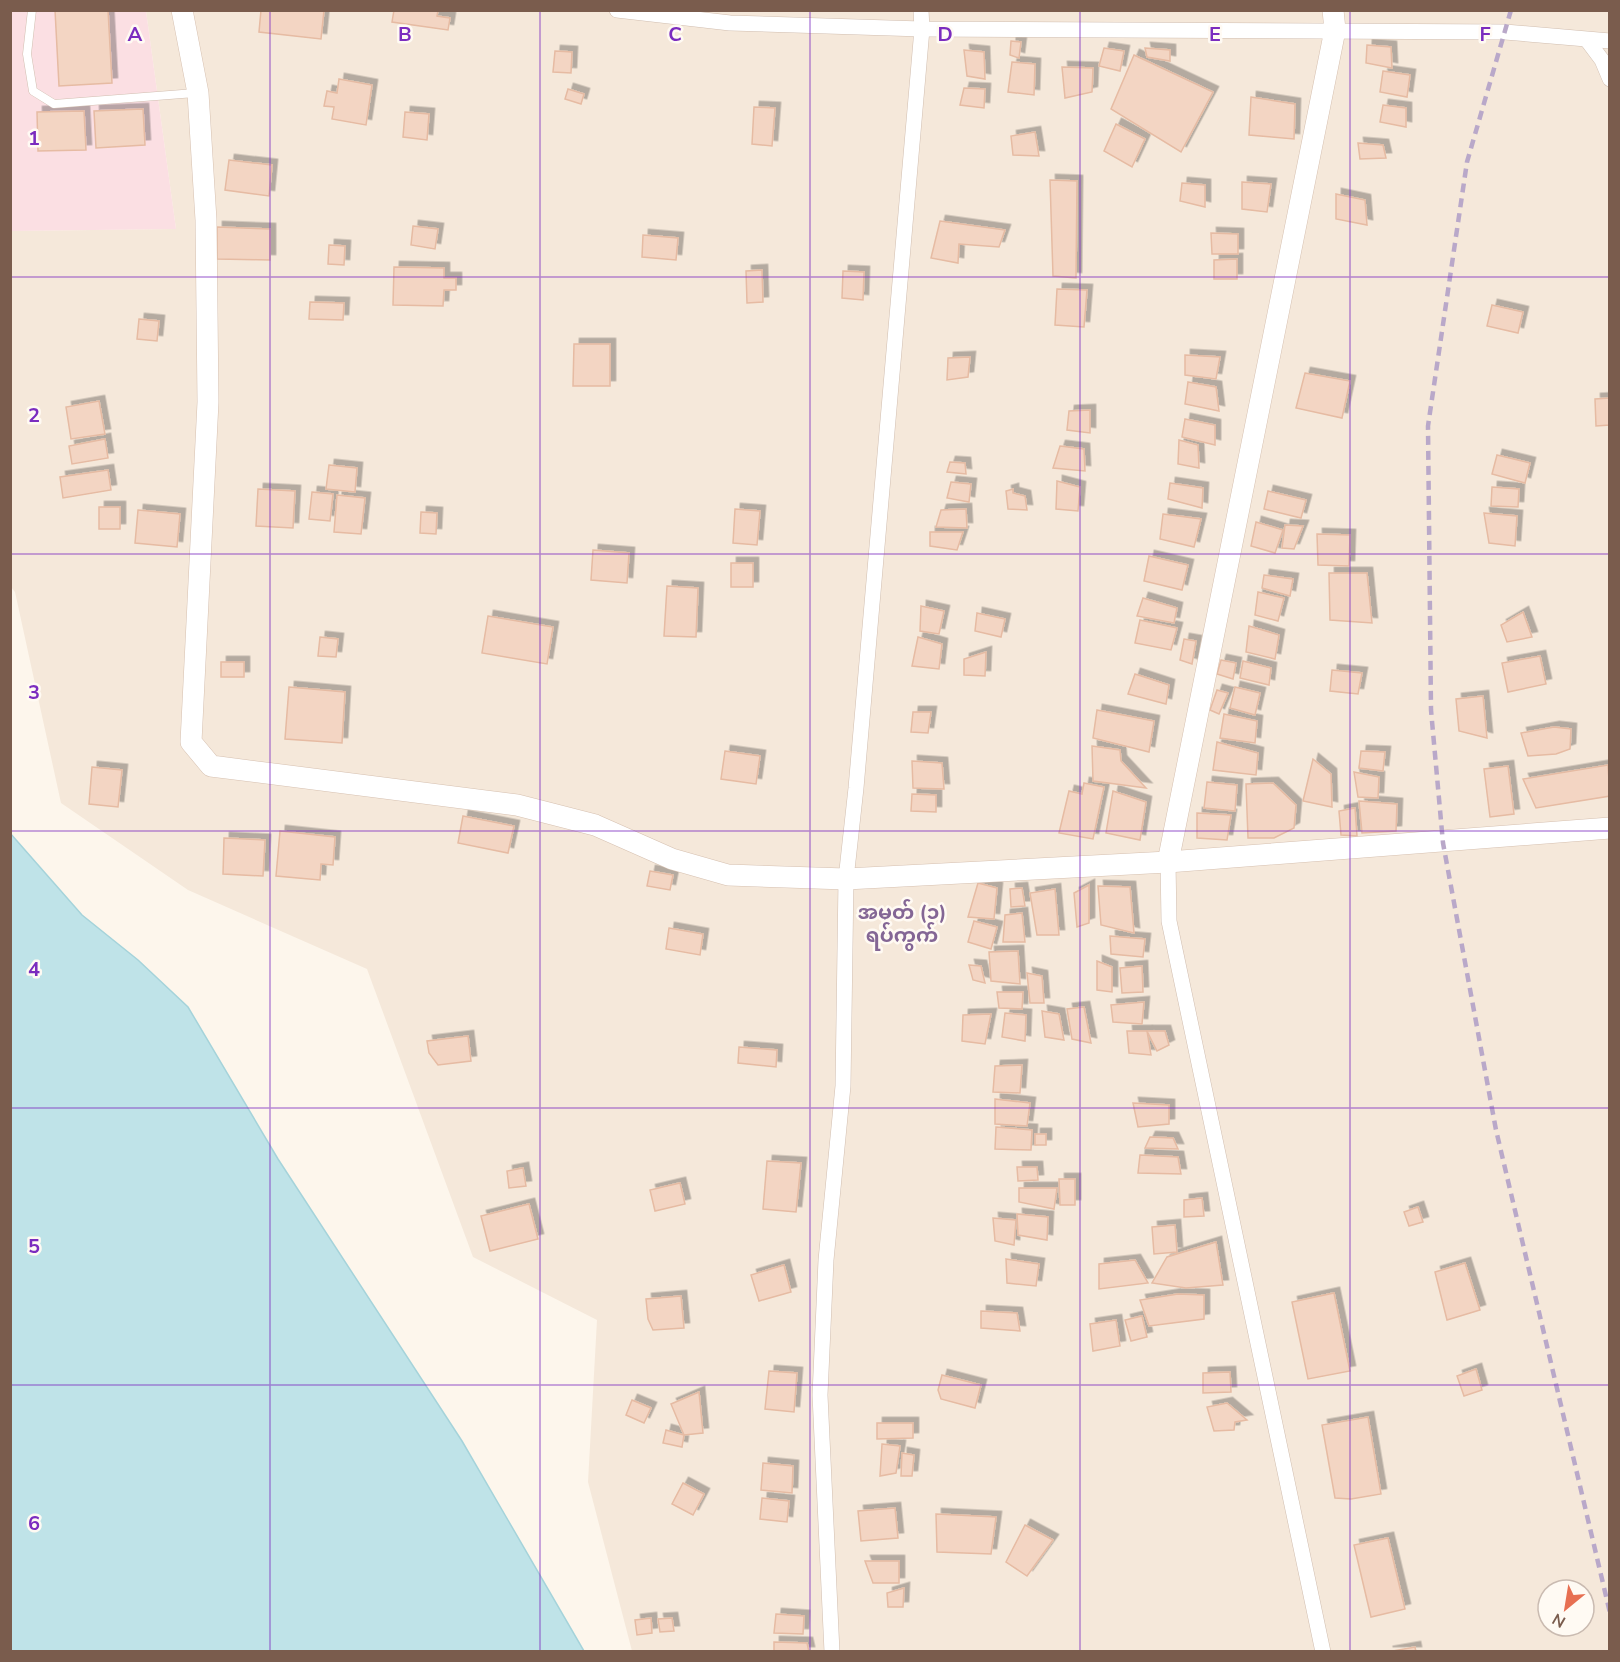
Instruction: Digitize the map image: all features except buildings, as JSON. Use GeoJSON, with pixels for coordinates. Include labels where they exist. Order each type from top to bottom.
{"type":"FeatureCollection","features":[{"type":"Feature","properties":{"kind":"street"},"geometry":{"type":"LineString","coordinates":[[182,10],[198,93],[206,220],[208,402],[191,742],[211,766],[517,805],[595,825],[672,859],[728,875],[846,879],[1168,862],[1610,828]]}},
{"type":"Feature","properties":{"kind":"street"},"geometry":{"type":"LineString","coordinates":[[616,10],[730,23],[922,29],[1334,20],[1610,41]]}},
{"type":"Feature","properties":{"kind":"street"},"geometry":{"type":"LineString","coordinates":[[832,1652],[820,1395],[826,1260],[843,1086],[846,879],[922,29],[921,10]]}},
{"type":"Feature","properties":{"kind":"street"},"geometry":{"type":"LineString","coordinates":[[1323,1652],[1169,921],[1168,862],[1334,20]]}},
{"type":"Feature","properties":{"kind":"street"},"geometry":{"type":"LineString","coordinates":[[1587,40],[1602,60],[1610,79]]}},
{"type":"Feature","properties":{"kind":"lane"},"geometry":{"type":"LineString","coordinates":[[32,10],[27,54],[33,91],[54,104],[198,93]]}},
{"type":"Feature","properties":{"kind":"shaded area"},"geometry":{"type":"Polygon","coordinates":[[[10,11],[146,11],[176,229],[11,231],[10,11]]]}},
{"type":"Feature","properties":{"kind":"shaded area"},"geometry":{"type":"Polygon","coordinates":[[[146,11],[1609,11],[1609,1651],[632,1651],[588,1482],[597,1320],[473,1257],[367,969],[188,890],[61,803],[15,592],[11,587],[11,231],[176,229],[146,11]]]}},
{"type":"Feature","properties":{"kind":"water"},"geometry":{"type":"Polygon","coordinates":[[[10,833],[82,915],[138,960],[188,1007],[278,1159],[462,1441],[584,1651],[11,1651],[10,833]]]}},
{"type":"Feature","properties":{"kind":"railway"},"geometry":{"type":"LineString","coordinates":[[1511,10],[1467,162],[1428,426],[1431,710],[1443,843],[1496,1130],[1610,1613]]}},
{"type":"Feature","properties":{"kind":"district","name":"အမှတ် (၁) ရပ်ကွက်"},"geometry":{"type":"Point","coordinates":[902,924]}}]}
